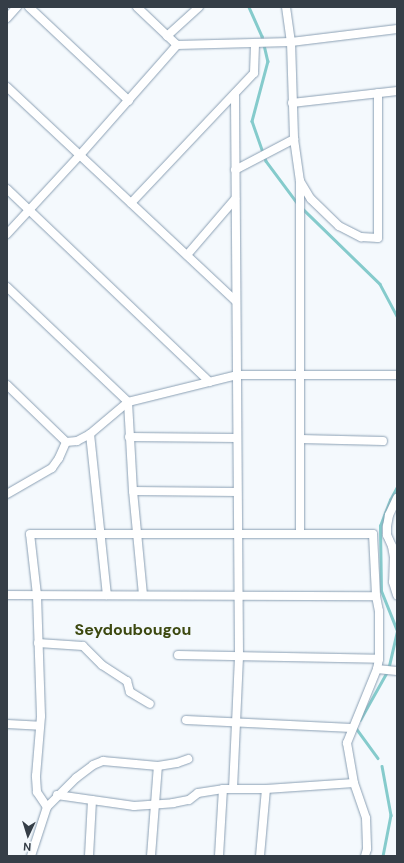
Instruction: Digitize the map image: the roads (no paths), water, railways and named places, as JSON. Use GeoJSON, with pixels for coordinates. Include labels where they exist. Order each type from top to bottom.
{"type":"FeatureCollection","features":[{"type":"Feature","properties":{"kind":"street"},"geometry":{"type":"LineString","coordinates":[[7,18],[17,7]]}},
{"type":"Feature","properties":{"kind":"street"},"geometry":{"type":"LineString","coordinates":[[29,7],[129,101]]}},
{"type":"Feature","properties":{"kind":"street"},"geometry":{"type":"LineString","coordinates":[[136,7],[177,45],[291,42],[397,29]]}},
{"type":"Feature","properties":{"kind":"street"},"geometry":{"type":"LineString","coordinates":[[167,36],[199,7]]}},
{"type":"Feature","properties":{"kind":"street"},"geometry":{"type":"LineString","coordinates":[[286,7],[291,42],[294,140],[300,181],[300,534]]}},
{"type":"Feature","properties":{"kind":"street"},"geometry":{"type":"LineString","coordinates":[[131,203],[254,73],[255,43]]}},
{"type":"Feature","properties":{"kind":"street"},"geometry":{"type":"LineString","coordinates":[[7,234],[129,101],[177,45]]}},
{"type":"Feature","properties":{"kind":"street"},"geometry":{"type":"LineString","coordinates":[[7,87],[236,301]]}},
{"type":"Feature","properties":{"kind":"street"},"geometry":{"type":"LineString","coordinates":[[292,103],[397,91]]}},
{"type":"Feature","properties":{"kind":"street"},"geometry":{"type":"LineString","coordinates":[[233,789],[239,656],[235,94]]}},
{"type":"Feature","properties":{"kind":"street"},"geometry":{"type":"LineString","coordinates":[[300,181],[311,199],[339,226],[362,237],[378,238],[378,94]]}},
{"type":"Feature","properties":{"kind":"street"},"geometry":{"type":"LineString","coordinates":[[235,170],[294,140]]}},
{"type":"Feature","properties":{"kind":"street"},"geometry":{"type":"LineString","coordinates":[[7,189],[210,382]]}},
{"type":"Feature","properties":{"kind":"street"},"geometry":{"type":"LineString","coordinates":[[187,255],[235,199]]}},
{"type":"Feature","properties":{"kind":"street"},"geometry":{"type":"LineString","coordinates":[[7,287],[128,402],[133,492],[143,595]]}},
{"type":"Feature","properties":{"kind":"street"},"geometry":{"type":"LineString","coordinates":[[7,385],[66,442],[77,441],[90,434],[128,402],[237,375],[397,375]]}},
{"type":"Feature","properties":{"kind":"street"},"geometry":{"type":"LineString","coordinates":[[90,434],[107,595]]}},
{"type":"Feature","properties":{"kind":"street"},"geometry":{"type":"LineString","coordinates":[[129,437],[237,438]]}},
{"type":"Feature","properties":{"kind":"street"},"geometry":{"type":"LineString","coordinates":[[300,439],[383,441]]}},
{"type":"Feature","properties":{"kind":"street"},"geometry":{"type":"LineString","coordinates":[[7,494],[52,468],[59,458],[66,442]]}},
{"type":"Feature","properties":{"kind":"street"},"geometry":{"type":"LineString","coordinates":[[133,492],[238,492]]}},
{"type":"Feature","properties":{"kind":"street"},"geometry":{"type":"LineString","coordinates":[[397,498],[389,515],[387,535],[392,546],[393,582],[397,595]]}},
{"type":"Feature","properties":{"kind":"street"},"geometry":{"type":"LineString","coordinates":[[47,807],[37,792],[36,776],[40,726],[37,595],[30,534],[373,534],[376,596],[379,611],[379,659],[377,669],[347,743],[354,783],[365,814],[367,825],[367,849],[365,856]]}},
{"type":"Feature","properties":{"kind":"street"},"geometry":{"type":"LineString","coordinates":[[7,595],[376,596]]}},
{"type":"Feature","properties":{"kind":"street"},"geometry":{"type":"LineString","coordinates":[[38,643],[83,646],[102,665],[127,681],[130,692],[150,704]]}},
{"type":"Feature","properties":{"kind":"street"},"geometry":{"type":"LineString","coordinates":[[178,655],[379,659]]}},
{"type":"Feature","properties":{"kind":"street"},"geometry":{"type":"LineString","coordinates":[[377,669],[397,671]]}},
{"type":"Feature","properties":{"kind":"street"},"geometry":{"type":"LineString","coordinates":[[186,720],[352,728]]}},
{"type":"Feature","properties":{"kind":"street"},"geometry":{"type":"LineString","coordinates":[[7,724],[40,726]]}},
{"type":"Feature","properties":{"kind":"street"},"geometry":{"type":"LineString","coordinates":[[31,856],[47,807],[58,795],[93,765],[103,761],[158,766],[177,763],[188,759]]}},
{"type":"Feature","properties":{"kind":"street"},"geometry":{"type":"LineString","coordinates":[[151,856],[158,766]]}},
{"type":"Feature","properties":{"kind":"street"},"geometry":{"type":"LineString","coordinates":[[58,795],[134,806],[189,800],[198,793],[223,789],[266,789],[354,783]]}},
{"type":"Feature","properties":{"kind":"street"},"geometry":{"type":"LineString","coordinates":[[219,856],[223,789]]}},
{"type":"Feature","properties":{"kind":"street"},"geometry":{"type":"LineString","coordinates":[[260,856],[266,789]]}},
{"type":"Feature","properties":{"kind":"street"},"geometry":{"type":"LineString","coordinates":[[89,856],[92,800]]}},
{"type":"Feature","properties":{"kind":"waterway"},"geometry":{"type":"LineString","coordinates":[[249,7],[262,36],[268,61],[252,121],[266,161],[298,204]]}},
{"type":"Feature","properties":{"kind":"waterway"},"geometry":{"type":"LineString","coordinates":[[303,209],[380,284],[397,316]]}},
{"type":"Feature","properties":{"kind":"waterway"},"geometry":{"type":"LineString","coordinates":[[360,720],[388,670],[397,631],[381,591],[380,526],[390,500],[397,487]]}},
{"type":"Feature","properties":{"kind":"waterway"},"geometry":{"type":"LineString","coordinates":[[356,728],[378,758]]}},
{"type":"Feature","properties":{"kind":"waterway"},"geometry":{"type":"LineString","coordinates":[[382,766],[391,815],[383,856]]}},
{"type":"Feature","properties":{"kind":"district","name":"Seydoubougou"},"geometry":{"type":"Point","coordinates":[133,630]}}]}
